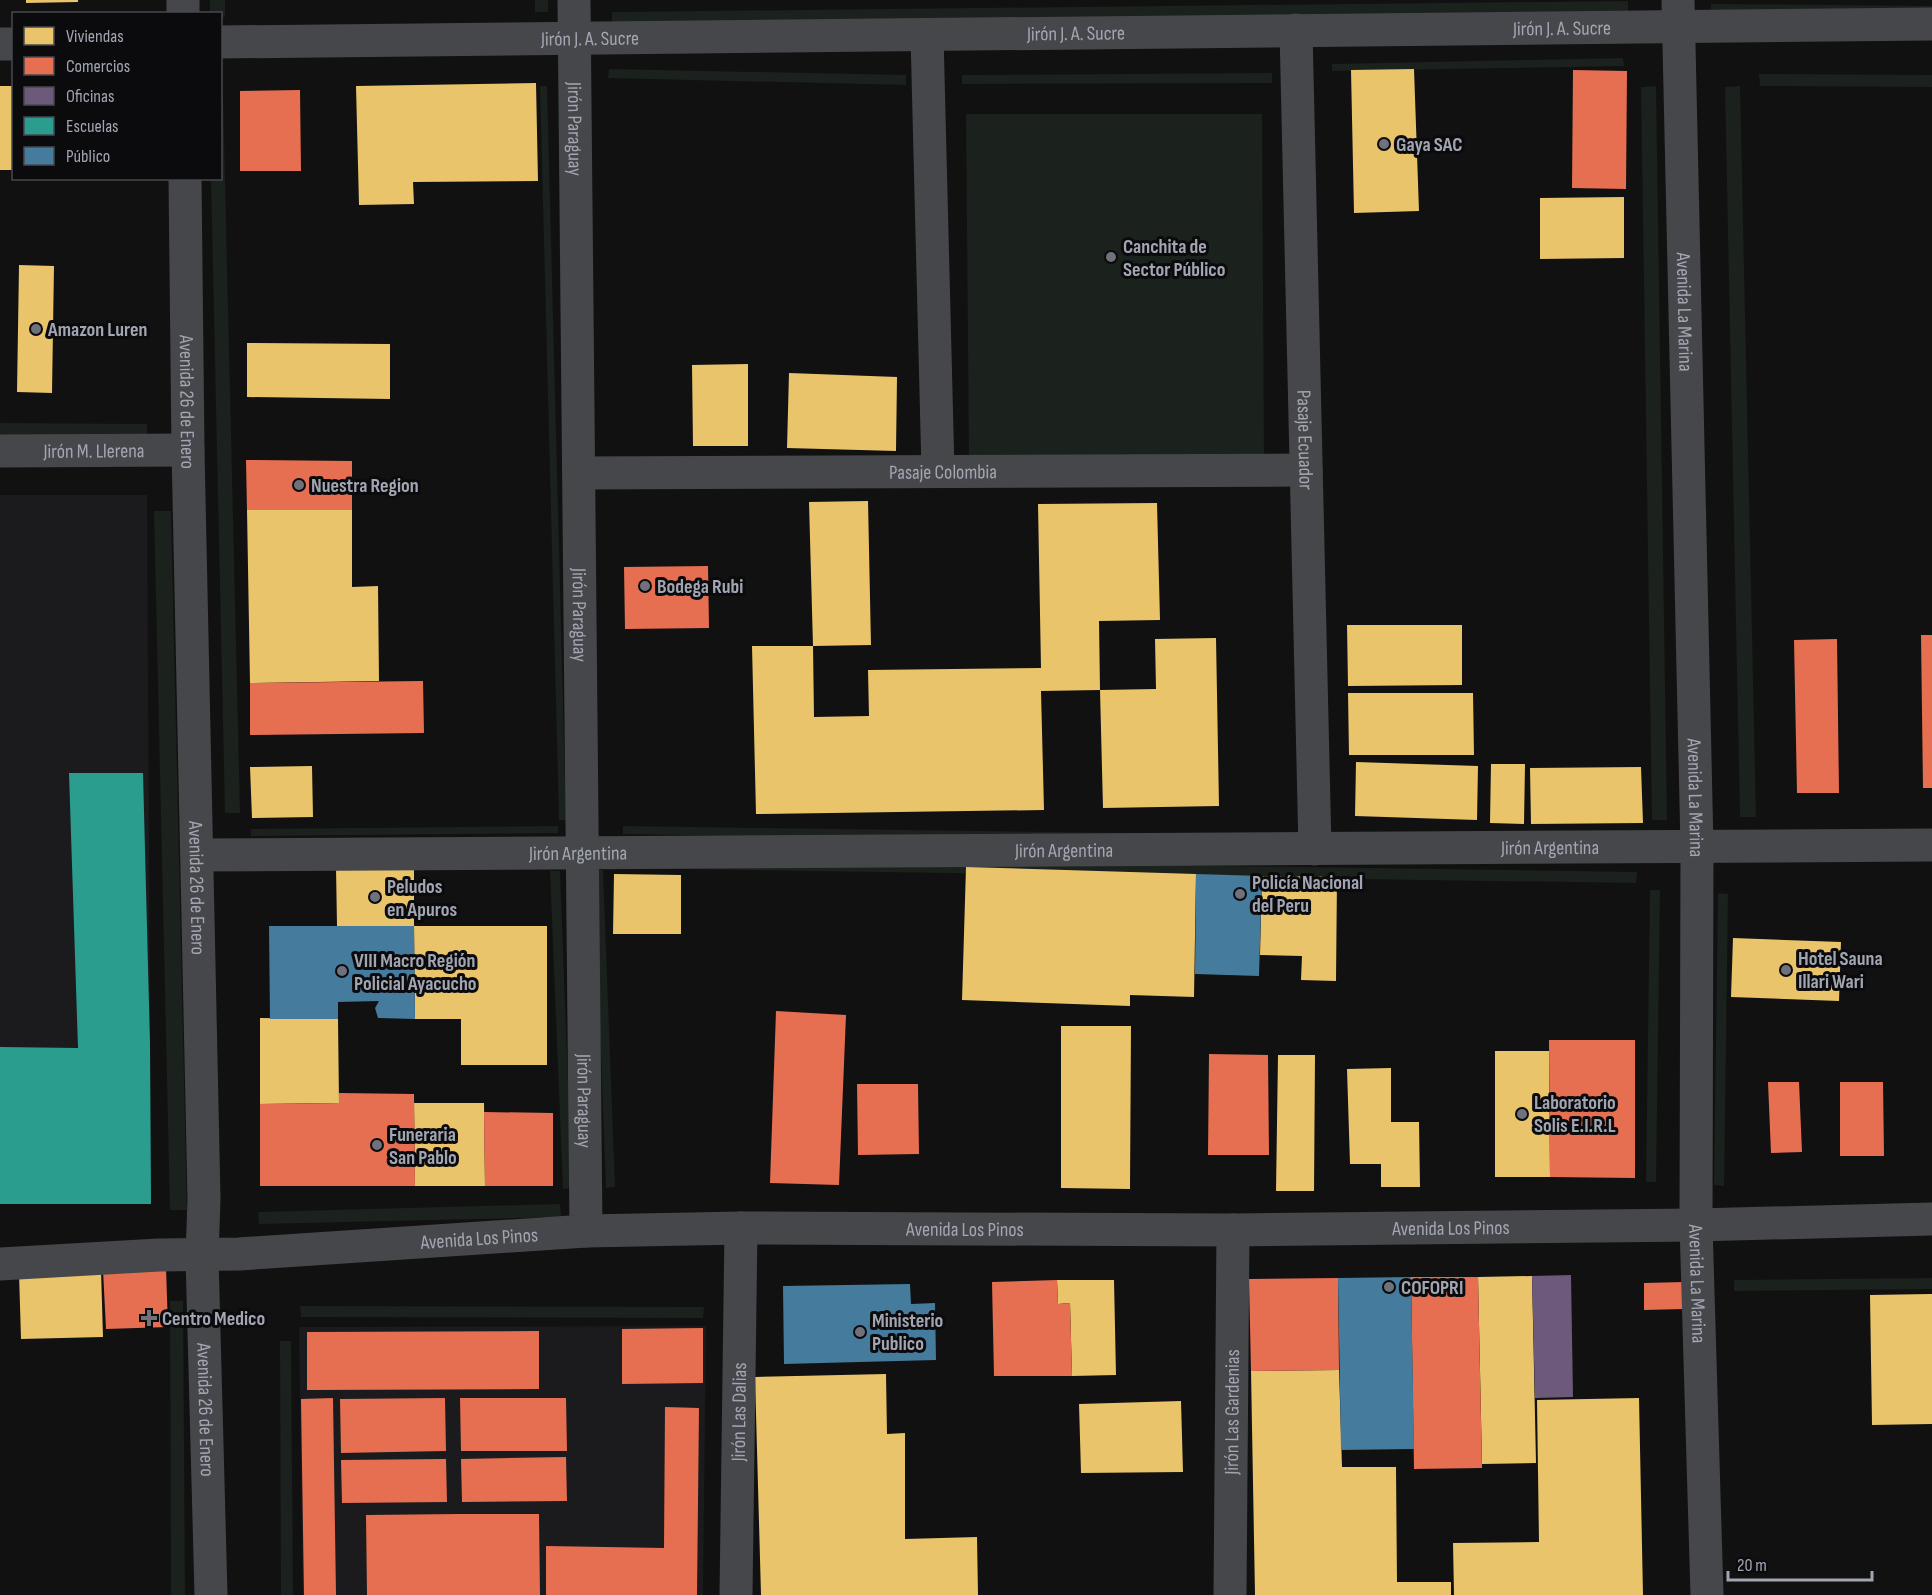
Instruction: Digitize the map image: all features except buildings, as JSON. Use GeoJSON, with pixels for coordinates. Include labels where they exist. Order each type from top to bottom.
{"type":"FeatureCollection","features":[{"type":"Feature","properties":{"kind":"street","name":"Jirón Paraguay"},"geometry":{"type":"LineString","coordinates":[[574,0],[586,1231]]}},
{"type":"Feature","properties":{"kind":"street","name":"Jirón J. A. Sucre"},"geometry":{"type":"LineString","coordinates":[[222,42],[1296,30],[1678,13],[1932,24]]}},
{"type":"Feature","properties":{"kind":"street","name":"Avenida La Marina"},"geometry":{"type":"LineString","coordinates":[[1678,13],[1697,847],[1696,1225],[1707,1595]]}},
{"type":"Feature","properties":{"kind":"street","name":"Pasaje Ecuador"},"geometry":{"type":"LineString","coordinates":[[1296,30],[1315,849]]}},
{"type":"Feature","properties":{"kind":"street"},"geometry":{"type":"LineString","coordinates":[[927,34],[938,471]]}},
{"type":"Feature","properties":{"kind":"street","name":"Avenida 26 de Enero"},"geometry":{"type":"LineString","coordinates":[[185,180],[188,450],[204,1199],[202,1256],[212,1595]]}},
{"type":"Feature","properties":{"kind":"street","name":"Jirón M. Llerena"},"geometry":{"type":"LineString","coordinates":[[0,451],[188,450]]}},
{"type":"Feature","properties":{"kind":"street","name":"Pasaje Colombia"},"geometry":{"type":"LineString","coordinates":[[579,473],[1306,470]]}},
{"type":"Feature","properties":{"kind":"street","name":"Jirón Argentina"},"geometry":{"type":"LineString","coordinates":[[197,855],[1932,845]]}},
{"type":"Feature","properties":{"kind":"street","name":"Avenida Los Pinos"},"geometry":{"type":"LineString","coordinates":[[0,1264],[159,1255],[202,1256],[586,1231],[741,1228],[1233,1230],[1696,1225],[1932,1219]]}},
{"type":"Feature","properties":{"kind":"street","name":"Jirón Las Dalias"},"geometry":{"type":"LineString","coordinates":[[736,1595],[741,1228]]}},
{"type":"Feature","properties":{"kind":"street","name":"Jirón Las Gardenias"},"geometry":{"type":"LineString","coordinates":[[1230,1595],[1233,1230]]}},
{"type":"Feature","properties":{"kind":"shaded area"},"geometry":{"type":"Polygon","coordinates":[[[210,0],[225,0],[225,17],[222,17],[222,12],[210,12],[210,0]]]}},
{"type":"Feature","properties":{"kind":"shaded area"},"geometry":{"type":"Polygon","coordinates":[[[535,0],[548,0],[548,12],[535,12],[535,0]]]}},
{"type":"Feature","properties":{"kind":"shaded area"},"geometry":{"type":"Polygon","coordinates":[[[1628,1],[1628,21],[612,31],[612,12],[1628,1]]]}},
{"type":"Feature","properties":{"kind":"shaded area"},"geometry":{"type":"Polygon","coordinates":[[[1711,4],[1932,6],[1932,21],[1711,18],[1711,4]]]}},
{"type":"Feature","properties":{"kind":"shaded area"},"geometry":{"type":"Polygon","coordinates":[[[1623,58],[1624,66],[1332,71],[1332,64],[1623,58]]]}},
{"type":"Feature","properties":{"kind":"shaded area"},"geometry":{"type":"Polygon","coordinates":[[[609,69],[906,75],[906,85],[608,78],[609,69]]]}},
{"type":"Feature","properties":{"kind":"shaded area"},"geometry":{"type":"Polygon","coordinates":[[[1272,73],[1272,83],[962,84],[962,75],[1272,73]]]}},
{"type":"Feature","properties":{"kind":"shaded area"},"geometry":{"type":"Polygon","coordinates":[[[1759,74],[1932,75],[1932,87],[1760,86],[1759,74]]]}},
{"type":"Feature","properties":{"kind":"shaded area"},"geometry":{"type":"Polygon","coordinates":[[[540,86],[547,86],[566,820],[559,820],[540,86]]]}},
{"type":"Feature","properties":{"kind":"shaded area"},"geometry":{"type":"Polygon","coordinates":[[[1656,86],[1667,820],[1652,820],[1641,87],[1656,86]]]}},
{"type":"Feature","properties":{"kind":"shaded area"},"geometry":{"type":"Polygon","coordinates":[[[1740,86],[1756,817],[1740,817],[1725,87],[1740,86]]]}},
{"type":"Feature","properties":{"kind":"shaded area"},"geometry":{"type":"Polygon","coordinates":[[[222,96],[240,813],[225,813],[211,180],[222,180],[222,96]]]}},
{"type":"Feature","properties":{"kind":"shaded area"},"geometry":{"type":"Polygon","coordinates":[[[966,114],[1262,114],[1264,456],[969,457],[966,114]]]}},
{"type":"Feature","properties":{"kind":"shaded area"},"geometry":{"type":"Polygon","coordinates":[[[0,423],[147,424],[147,439],[0,438],[0,423]]]}},
{"type":"Feature","properties":{"kind":"shaded area"},"geometry":{"type":"Polygon","coordinates":[[[0,495],[147,495],[151,1204],[0,1204],[0,495]]]}},
{"type":"Feature","properties":{"kind":"shaded area"},"geometry":{"type":"Polygon","coordinates":[[[154,511],[171,511],[187,1210],[170,1210],[154,511]]]}},
{"type":"Feature","properties":{"kind":"shaded area"},"geometry":{"type":"Polygon","coordinates":[[[558,826],[558,833],[251,836],[251,829],[558,826]]]}},
{"type":"Feature","properties":{"kind":"shaded area"},"geometry":{"type":"Polygon","coordinates":[[[623,826],[1277,835],[1277,844],[623,834],[623,826]]]}},
{"type":"Feature","properties":{"kind":"shaded area"},"geometry":{"type":"Polygon","coordinates":[[[613,857],[1637,872],[1636,883],[612,868],[613,857]]]}},
{"type":"Feature","properties":{"kind":"shaded area"},"geometry":{"type":"Polygon","coordinates":[[[594,870],[603,870],[615,1187],[606,1188],[594,870]]]}},
{"type":"Feature","properties":{"kind":"shaded area"},"geometry":{"type":"Polygon","coordinates":[[[550,871],[560,871],[572,1188],[563,1189],[550,871]]]}},
{"type":"Feature","properties":{"kind":"shaded area"},"geometry":{"type":"Polygon","coordinates":[[[1650,890],[1660,890],[1656,1182],[1646,1182],[1650,890]]]}},
{"type":"Feature","properties":{"kind":"shaded area"},"geometry":{"type":"Polygon","coordinates":[[[1718,893],[1728,894],[1724,1186],[1714,1185],[1718,893]]]}},
{"type":"Feature","properties":{"kind":"shaded area"},"geometry":{"type":"Polygon","coordinates":[[[560,1204],[561,1217],[259,1224],[258,1212],[560,1204]]]}},
{"type":"Feature","properties":{"kind":"shaded area"},"geometry":{"type":"Polygon","coordinates":[[[1932,1278],[1932,1289],[1734,1291],[1734,1280],[1932,1278]]]}},
{"type":"Feature","properties":{"kind":"shaded area"},"geometry":{"type":"Polygon","coordinates":[[[170,1301],[183,1301],[185,1595],[171,1595],[170,1301]]]}},
{"type":"Feature","properties":{"kind":"shaded area"},"geometry":{"type":"Polygon","coordinates":[[[300,1306],[704,1307],[703,1318],[301,1317],[300,1306]]]}},
{"type":"Feature","properties":{"kind":"shaded area"},"geometry":{"type":"Polygon","coordinates":[[[706,1326],[703,1595],[303,1595],[299,1327],[706,1326]]]}},
{"type":"Feature","properties":{"kind":"shaded area"},"geometry":{"type":"Polygon","coordinates":[[[280,1341],[291,1341],[293,1595],[281,1595],[280,1341]]]}},
{"type":"Feature","properties":{"kind":"place","name":"Gaya SAC"},"geometry":{"type":"Point","coordinates":[1384,144]}},
{"type":"Feature","properties":{"kind":"place","name":"Canchita de Sector Público"},"geometry":{"type":"Point","coordinates":[1111,257]}},
{"type":"Feature","properties":{"kind":"place","name":"Amazon Luren"},"geometry":{"type":"Point","coordinates":[36,329]}},
{"type":"Feature","properties":{"kind":"place","name":"Nuestra Region"},"geometry":{"type":"Point","coordinates":[299,485]}},
{"type":"Feature","properties":{"kind":"place","name":"Bodega Rubi"},"geometry":{"type":"Point","coordinates":[645,586]}},
{"type":"Feature","properties":{"kind":"place","name":"Policía Nacional del Peru"},"geometry":{"type":"Point","coordinates":[1240,894]}},
{"type":"Feature","properties":{"kind":"place","name":"Peludos en Apuros"},"geometry":{"type":"Point","coordinates":[375,897]}},
{"type":"Feature","properties":{"kind":"place","name":"Hotel Sauna Illari Wari"},"geometry":{"type":"Point","coordinates":[1786,970]}},
{"type":"Feature","properties":{"kind":"place","name":"VIII Macro Región Policial Ayacucho"},"geometry":{"type":"Point","coordinates":[342,971]}},
{"type":"Feature","properties":{"kind":"place","name":"Laboratorio Solis E.I.R.L"},"geometry":{"type":"Point","coordinates":[1522,1114]}},
{"type":"Feature","properties":{"kind":"place","name":"Funeraria San Pablo"},"geometry":{"type":"Point","coordinates":[377,1145]}},
{"type":"Feature","properties":{"kind":"place","name":"COFOPRI"},"geometry":{"type":"Point","coordinates":[1389,1287]}},
{"type":"Feature","properties":{"kind":"place","name":"Centro Medico"},"geometry":{"type":"Point","coordinates":[149,1318]}},
{"type":"Feature","properties":{"kind":"place","name":"Ministerio Publico"},"geometry":{"type":"Point","coordinates":[860,1332]}}]}
